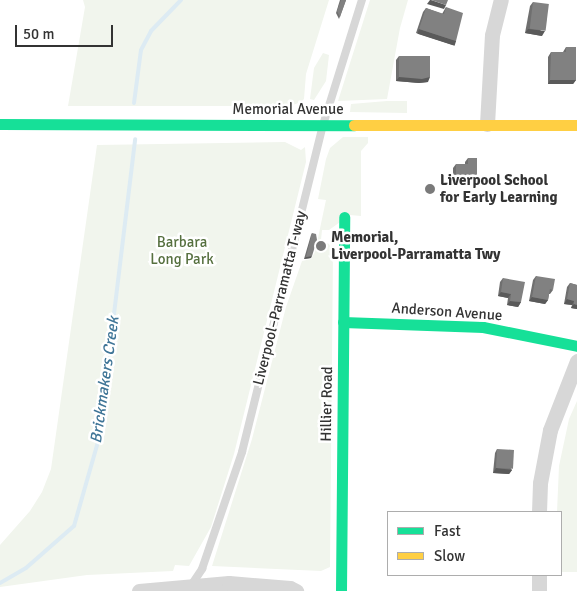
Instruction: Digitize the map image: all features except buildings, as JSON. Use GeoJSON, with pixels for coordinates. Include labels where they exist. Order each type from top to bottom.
{"type":"FeatureCollection","features":[{"type":"Feature","properties":{"kind":"street"},"geometry":{"type":"LineString","coordinates":[[487,124],[492,35],[501,0]]}},
{"type":"Feature","properties":{"kind":"street","name":"Memorial Avenue"},"geometry":{"type":"LineString","coordinates":[[0,124],[577,125]]}},
{"type":"Feature","properties":{"kind":"street","name":"Hillier Road"},"geometry":{"type":"LineString","coordinates":[[340,591],[344,217]]}},
{"type":"Feature","properties":{"kind":"street","name":"Anderson Avenue"},"geometry":{"type":"LineString","coordinates":[[343,322],[414,323],[483,327],[577,346]]}},
{"type":"Feature","properties":{"kind":"street"},"geometry":{"type":"LineString","coordinates":[[539,511],[540,483],[550,430],[577,361]]}},
{"type":"Feature","properties":{"kind":"street"},"geometry":{"type":"LineString","coordinates":[[539,576],[539,591]]}},
{"type":"Feature","properties":{"kind":"street"},"geometry":{"type":"LineString","coordinates":[[138,591],[189,588],[229,582],[290,588],[296,591]]}},
{"type":"Feature","properties":{"kind":"street"},"geometry":{"type":"LineString","coordinates":[[254,591],[270,586]]}},
{"type":"Feature","properties":{"kind":"street"},"geometry":{"type":"LineString","coordinates":[[189,588],[206,591]]}},
{"type":"Feature","properties":{"kind":"lane","name":"Liverpool–Parramatta T-way"},"geometry":{"type":"LineString","coordinates":[[189,588],[202,569],[242,452],[323,125],[362,0]]}},
{"type":"Feature","properties":{"kind":"green space"},"geometry":{"type":"Polygon","coordinates":[[[83,0],[329,0],[306,74],[304,99],[301,102],[290,106],[68,106],[85,7],[83,0]]]}},
{"type":"Feature","properties":{"kind":"green space"},"geometry":{"type":"Polygon","coordinates":[[[370,0],[408,0],[400,28],[387,99],[338,101],[370,0]]]}},
{"type":"Feature","properties":{"kind":"green space"},"geometry":{"type":"Polygon","coordinates":[[[323,53],[329,55],[326,81],[314,100],[310,99],[314,68],[323,53]]]}},
{"type":"Feature","properties":{"kind":"green space"},"geometry":{"type":"Polygon","coordinates":[[[407,101],[407,113],[350,112],[351,104],[407,101]]]}},
{"type":"Feature","properties":{"kind":"green space"},"geometry":{"type":"Polygon","coordinates":[[[343,137],[368,137],[368,143],[361,151],[361,216],[350,215],[329,230],[322,230],[321,240],[329,244],[333,252],[330,567],[321,571],[212,566],[252,439],[286,307],[302,261],[311,259],[315,252],[326,200],[318,199],[326,159],[330,148],[343,137]]]}},
{"type":"Feature","properties":{"kind":"green space","name":"Barbara Long Park"},"geometry":{"type":"Polygon","coordinates":[[[285,142],[301,150],[305,147],[306,162],[234,454],[211,527],[189,566],[175,565],[173,571],[87,575],[0,587],[0,545],[30,511],[42,492],[51,469],[97,145],[285,142]]]}},
{"type":"Feature","properties":{"kind":"green space"},"geometry":{"type":"Polygon","coordinates":[[[577,401],[577,572],[562,572],[562,511],[557,511],[559,466],[569,419],[577,401]]]}},
{"type":"Feature","properties":{"kind":"waterway","name":"Brickmakers Creek"},"geometry":{"type":"LineString","coordinates":[[134,103],[141,50],[151,31],[181,0]]}},
{"type":"Feature","properties":{"kind":"waterway","name":"Brickmakers Creek"},"geometry":{"type":"LineString","coordinates":[[0,583],[26,568],[74,526],[99,438],[135,139]]}},
{"type":"Feature","properties":{"kind":"traffic: fast"},"geometry":{"type":"LineString","coordinates":[[0,124],[354,125]]}},
{"type":"Feature","properties":{"kind":"traffic: fast"},"geometry":{"type":"LineString","coordinates":[[341,591],[344,217]]}},
{"type":"Feature","properties":{"kind":"traffic: fast"},"geometry":{"type":"LineString","coordinates":[[343,322],[483,327],[577,346]]}},
{"type":"Feature","properties":{"kind":"traffic: slow"},"geometry":{"type":"LineString","coordinates":[[354,125],[577,125]]}},
{"type":"Feature","properties":{"kind":"place","name":"Liverpool School for Early Learning"},"geometry":{"type":"Point","coordinates":[430,189]}},
{"type":"Feature","properties":{"kind":"place","name":"Memorial, Liverpool-Parramatta Twy"},"geometry":{"type":"Point","coordinates":[321,246]}}]}
